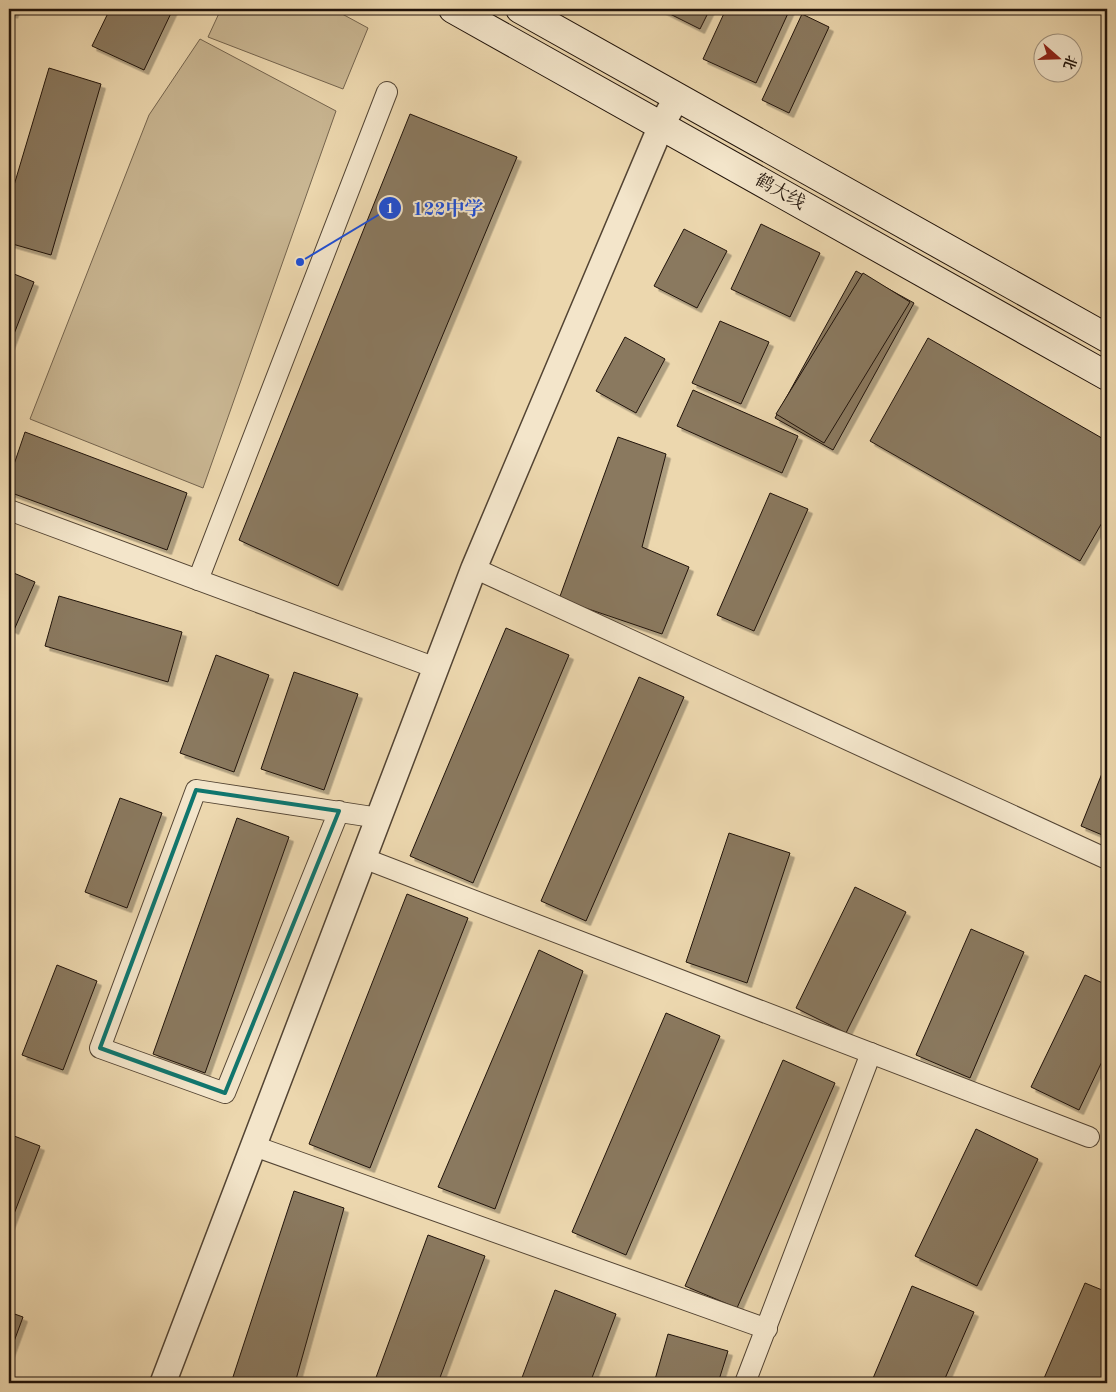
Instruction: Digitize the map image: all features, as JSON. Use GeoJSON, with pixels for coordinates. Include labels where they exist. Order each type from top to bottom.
{"type":"FeatureCollection","features":[{"type":"Feature","properties":{"kind":"main road","name":"鹤大线"},"geometry":{"type":"LineString","coordinates":[[453,9],[1107,376]]}},
{"type":"Feature","properties":{"kind":"main road","name":"鹤大线"},"geometry":{"type":"LineString","coordinates":[[520,9],[1107,338]]}},
{"type":"Feature","properties":{"kind":"street"},"geometry":{"type":"LineString","coordinates":[[198,580],[387,92]]}},
{"type":"Feature","properties":{"kind":"street"},"geometry":{"type":"LineString","coordinates":[[163,1383],[474,568],[661,126],[677,97]]}},
{"type":"Feature","properties":{"kind":"street"},"geometry":{"type":"LineString","coordinates":[[9,510],[436,668]]}},
{"type":"Feature","properties":{"kind":"street"},"geometry":{"type":"LineString","coordinates":[[474,568],[1107,859]]}},
{"type":"Feature","properties":{"kind":"street"},"geometry":{"type":"LineString","coordinates":[[339,811],[225,1093],[100,1048],[196,790],[339,811],[379,818]]}},
{"type":"Feature","properties":{"kind":"street"},"geometry":{"type":"LineString","coordinates":[[364,858],[1089,1137]]}},
{"type":"Feature","properties":{"kind":"street"},"geometry":{"type":"LineString","coordinates":[[745,1383],[871,1053]]}},
{"type":"Feature","properties":{"kind":"street"},"geometry":{"type":"LineString","coordinates":[[254,1146],[766,1329]]}},
{"type":"Feature","properties":{"kind":"highlighted area"},"geometry":{"type":"Polygon","coordinates":[[[196,790],[339,811],[225,1093],[100,1048],[196,790]]]}},
{"type":"Feature","properties":{"kind":"shaded area"},"geometry":{"type":"Polygon","coordinates":[[[221,9],[333,9],[368,28],[343,89],[208,37],[221,9]]]}},
{"type":"Feature","properties":{"kind":"shaded area"},"geometry":{"type":"Polygon","coordinates":[[[200,39],[336,111],[203,488],[30,419],[149,115],[200,39]]]}},
{"type":"Feature","properties":{"kind":"building"},"geometry":{"type":"Polygon","coordinates":[[[9,9],[15,9],[13,14],[9,12],[9,9]]]}},
{"type":"Feature","properties":{"kind":"building"},"geometry":{"type":"Polygon","coordinates":[[[110,9],[173,9],[144,70],[92,46],[110,9]]]}},
{"type":"Feature","properties":{"kind":"building"},"geometry":{"type":"Polygon","coordinates":[[[660,9],[710,9],[700,29],[660,9]]]}},
{"type":"Feature","properties":{"kind":"building"},"geometry":{"type":"Polygon","coordinates":[[[726,9],[790,9],[756,83],[703,59],[726,9]]]}},
{"type":"Feature","properties":{"kind":"building"},"geometry":{"type":"Polygon","coordinates":[[[802,14],[829,27],[789,113],[762,100],[802,14]]]}},
{"type":"Feature","properties":{"kind":"building"},"geometry":{"type":"Polygon","coordinates":[[[49,68],[101,84],[51,255],[9,243],[9,202],[49,68]]]}},
{"type":"Feature","properties":{"kind":"building"},"geometry":{"type":"Polygon","coordinates":[[[410,114],[517,157],[338,586],[239,540],[410,114]]]}},
{"type":"Feature","properties":{"kind":"building"},"geometry":{"type":"Polygon","coordinates":[[[761,224],[820,253],[790,317],[731,289],[761,224]]]}},
{"type":"Feature","properties":{"kind":"building"},"geometry":{"type":"Polygon","coordinates":[[[684,229],[727,251],[697,308],[654,286],[684,229]]]}},
{"type":"Feature","properties":{"kind":"building"},"geometry":{"type":"Polygon","coordinates":[[[856,271],[914,303],[833,450],[775,418],[856,271]]]}},
{"type":"Feature","properties":{"kind":"building"},"geometry":{"type":"Polygon","coordinates":[[[9,272],[34,282],[9,347],[9,272]]]}},
{"type":"Feature","properties":{"kind":"building"},"geometry":{"type":"Polygon","coordinates":[[[863,273],[910,302],[824,443],[776,414],[863,273]]]}},
{"type":"Feature","properties":{"kind":"building"},"geometry":{"type":"Polygon","coordinates":[[[720,321],[769,342],[741,404],[692,383],[720,321]]]}},
{"type":"Feature","properties":{"kind":"building"},"geometry":{"type":"Polygon","coordinates":[[[625,337],[665,359],[636,413],[596,391],[625,337]]]}},
{"type":"Feature","properties":{"kind":"building"},"geometry":{"type":"Polygon","coordinates":[[[928,338],[1107,441],[1107,514],[1080,561],[870,441],[928,338]]]}},
{"type":"Feature","properties":{"kind":"building"},"geometry":{"type":"Polygon","coordinates":[[[693,390],[798,436],[782,473],[677,426],[693,390]]]}},
{"type":"Feature","properties":{"kind":"building"},"geometry":{"type":"Polygon","coordinates":[[[25,432],[187,493],[167,550],[9,492],[9,479],[25,432]]]}},
{"type":"Feature","properties":{"kind":"building"},"geometry":{"type":"Polygon","coordinates":[[[618,437],[666,454],[642,547],[689,567],[662,634],[559,599],[618,437]]]}},
{"type":"Feature","properties":{"kind":"building"},"geometry":{"type":"Polygon","coordinates":[[[770,493],[808,509],[754,631],[717,615],[770,493]]]}},
{"type":"Feature","properties":{"kind":"building"},"geometry":{"type":"Polygon","coordinates":[[[9,571],[35,582],[14,630],[9,627],[9,571]]]}},
{"type":"Feature","properties":{"kind":"building"},"geometry":{"type":"Polygon","coordinates":[[[59,596],[182,632],[168,682],[45,646],[59,596]]]}},
{"type":"Feature","properties":{"kind":"building"},"geometry":{"type":"Polygon","coordinates":[[[506,628],[569,655],[473,883],[410,856],[506,628]]]}},
{"type":"Feature","properties":{"kind":"building"},"geometry":{"type":"Polygon","coordinates":[[[216,655],[269,675],[234,772],[180,753],[216,655]]]}},
{"type":"Feature","properties":{"kind":"building"},"geometry":{"type":"Polygon","coordinates":[[[294,672],[358,694],[324,790],[261,769],[294,672]]]}},
{"type":"Feature","properties":{"kind":"building"},"geometry":{"type":"Polygon","coordinates":[[[639,677],[684,697],[586,921],[541,901],[639,677]]]}},
{"type":"Feature","properties":{"kind":"building"},"geometry":{"type":"Polygon","coordinates":[[[1107,761],[1107,837],[1081,826],[1107,761]]]}},
{"type":"Feature","properties":{"kind":"building"},"geometry":{"type":"Polygon","coordinates":[[[120,798],[162,813],[127,908],[85,892],[120,798]]]}},
{"type":"Feature","properties":{"kind":"building"},"geometry":{"type":"Polygon","coordinates":[[[237,818],[289,837],[205,1073],[153,1054],[237,818]]]}},
{"type":"Feature","properties":{"kind":"building"},"geometry":{"type":"Polygon","coordinates":[[[729,833],[790,853],[747,983],[686,962],[729,833]]]}},
{"type":"Feature","properties":{"kind":"building"},"geometry":{"type":"Polygon","coordinates":[[[855,887],[906,912],[846,1033],[796,1008],[855,887]]]}},
{"type":"Feature","properties":{"kind":"building"},"geometry":{"type":"Polygon","coordinates":[[[407,894],[468,918],[370,1168],[309,1144],[407,894]]]}},
{"type":"Feature","properties":{"kind":"building"},"geometry":{"type":"Polygon","coordinates":[[[971,929],[1024,952],[970,1078],[916,1055],[971,929]]]}},
{"type":"Feature","properties":{"kind":"building"},"geometry":{"type":"Polygon","coordinates":[[[539,950],[583,971],[495,1209],[438,1187],[539,950]]]}},
{"type":"Feature","properties":{"kind":"building"},"geometry":{"type":"Polygon","coordinates":[[[57,965],[97,981],[63,1070],[22,1055],[57,965]]]}},
{"type":"Feature","properties":{"kind":"building"},"geometry":{"type":"Polygon","coordinates":[[[1085,975],[1107,985],[1107,1051],[1079,1110],[1031,1087],[1085,975]]]}},
{"type":"Feature","properties":{"kind":"building"},"geometry":{"type":"Polygon","coordinates":[[[666,1013],[720,1036],[626,1255],[572,1232],[666,1013]]]}},
{"type":"Feature","properties":{"kind":"building"},"geometry":{"type":"Polygon","coordinates":[[[783,1060],[835,1083],[737,1308],[685,1286],[783,1060]]]}},
{"type":"Feature","properties":{"kind":"building"},"geometry":{"type":"Polygon","coordinates":[[[976,1129],[1038,1159],[977,1286],[915,1256],[976,1129]]]}},
{"type":"Feature","properties":{"kind":"building"},"geometry":{"type":"Polygon","coordinates":[[[9,1134],[40,1146],[9,1227],[9,1134]]]}},
{"type":"Feature","properties":{"kind":"building"},"geometry":{"type":"Polygon","coordinates":[[[294,1191],[344,1208],[295,1383],[231,1383],[294,1191]]]}},
{"type":"Feature","properties":{"kind":"building"},"geometry":{"type":"Polygon","coordinates":[[[428,1235],[485,1256],[438,1383],[374,1383],[428,1235]]]}},
{"type":"Feature","properties":{"kind":"building"},"geometry":{"type":"Polygon","coordinates":[[[1085,1283],[1107,1292],[1107,1379],[1105,1383],[1042,1383],[1085,1283]]]}},
{"type":"Feature","properties":{"kind":"building"},"geometry":{"type":"Polygon","coordinates":[[[912,1286],[974,1312],[943,1383],[871,1383],[912,1286]]]}},
{"type":"Feature","properties":{"kind":"building"},"geometry":{"type":"Polygon","coordinates":[[[555,1290],[616,1314],[590,1383],[520,1383],[555,1290]]]}},
{"type":"Feature","properties":{"kind":"building"},"geometry":{"type":"Polygon","coordinates":[[[9,1312],[23,1317],[9,1355],[9,1312]]]}},
{"type":"Feature","properties":{"kind":"building"},"geometry":{"type":"Polygon","coordinates":[[[668,1334],[728,1351],[718,1383],[654,1383],[668,1334]]]}},
{"type":"Feature","properties":{"kind":"place","name":"122中学"},"geometry":{"type":"Point","coordinates":[300,262]}}]}
